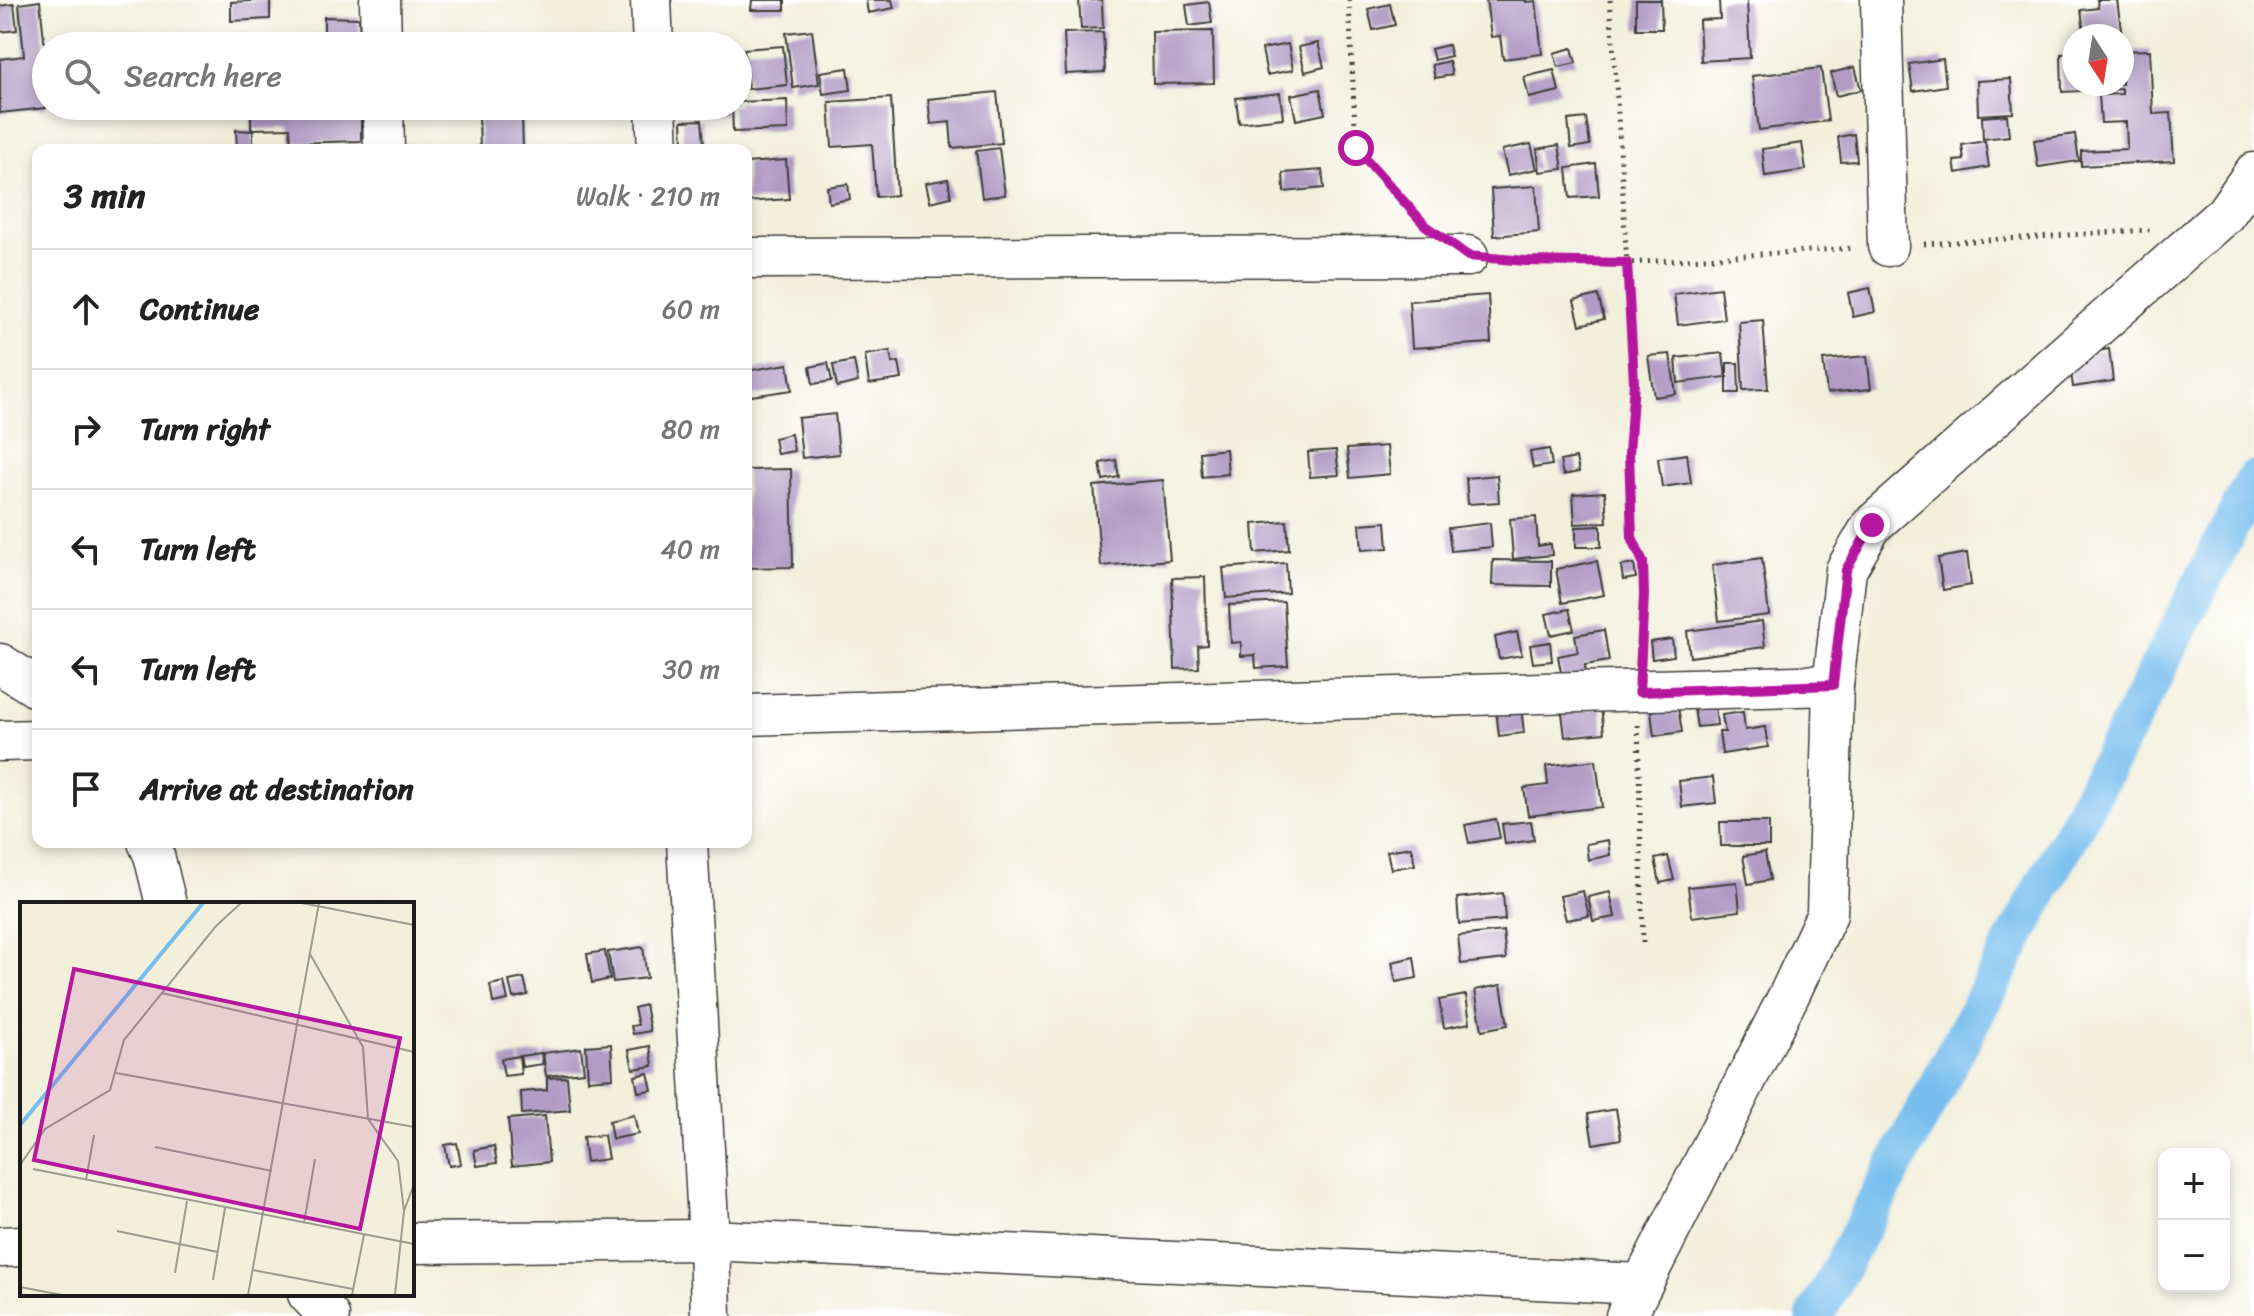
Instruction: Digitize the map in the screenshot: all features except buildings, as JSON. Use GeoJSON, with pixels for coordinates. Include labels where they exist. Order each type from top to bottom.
{"type":"FeatureCollection","features":[{"type":"Feature","properties":{"kind":"street"},"geometry":{"type":"LineString","coordinates":[[380,0],[381,32]]}},
{"type":"Feature","properties":{"kind":"street"},"geometry":{"type":"LineString","coordinates":[[651,0],[652,32]]}},
{"type":"Feature","properties":{"kind":"street"},"geometry":{"type":"LineString","coordinates":[[1881,0],[1888,246]]}},
{"type":"Feature","properties":{"kind":"street"},"geometry":{"type":"LineString","coordinates":[[383,120],[384,144]]}},
{"type":"Feature","properties":{"kind":"street"},"geometry":{"type":"LineString","coordinates":[[657,120],[658,144]]}},
{"type":"Feature","properties":{"kind":"street"},"geometry":{"type":"LineString","coordinates":[[414,1243],[709,1240],[1634,1300],[1827,914],[1833,685],[1846,570],[1872,525],[2225,214],[2254,173]]}},
{"type":"Feature","properties":{"kind":"street"},"geometry":{"type":"LineString","coordinates":[[752,258],[1468,256]]}},
{"type":"Feature","properties":{"kind":"street"},"geometry":{"type":"LineString","coordinates":[[0,664],[32,684]]}},
{"type":"Feature","properties":{"kind":"street"},"geometry":{"type":"LineString","coordinates":[[752,715],[1833,685]]}},
{"type":"Feature","properties":{"kind":"street"},"geometry":{"type":"LineString","coordinates":[[0,741],[32,740]]}},
{"type":"Feature","properties":{"kind":"street"},"geometry":{"type":"LineString","coordinates":[[151,848],[166,902]]}},
{"type":"Feature","properties":{"kind":"street"},"geometry":{"type":"LineString","coordinates":[[687,848],[711,1316]]}},
{"type":"Feature","properties":{"kind":"street"},"geometry":{"type":"LineString","coordinates":[[0,1247],[20,1246]]}},
{"type":"Feature","properties":{"kind":"street"},"geometry":{"type":"LineString","coordinates":[[310,1296],[329,1316]]}},
{"type":"Feature","properties":{"kind":"path"},"geometry":{"type":"LineString","coordinates":[[1349,0],[1356,148],[1425,225],[1468,256],[1526,261],[1627,263],[2150,230]]}},
{"type":"Feature","properties":{"kind":"path"},"geometry":{"type":"LineString","coordinates":[[1610,0],[1634,382],[1629,453],[1632,537],[1643,562],[1637,714],[1643,943]]}},
{"type":"Feature","properties":{"kind":"waterway"},"geometry":{"type":"LineString","coordinates":[[1815,1316],[2135,713],[2254,480]]}},
{"type":"Feature","properties":{"kind":"route"},"geometry":{"type":"LineString","coordinates":[[1356,148],[1425,225],[1468,256],[1526,261],[1627,263],[1634,382],[1629,453],[1632,537],[1643,562],[1644,595],[1639,692],[1833,685],[1846,570],[1872,525]]}}]}
